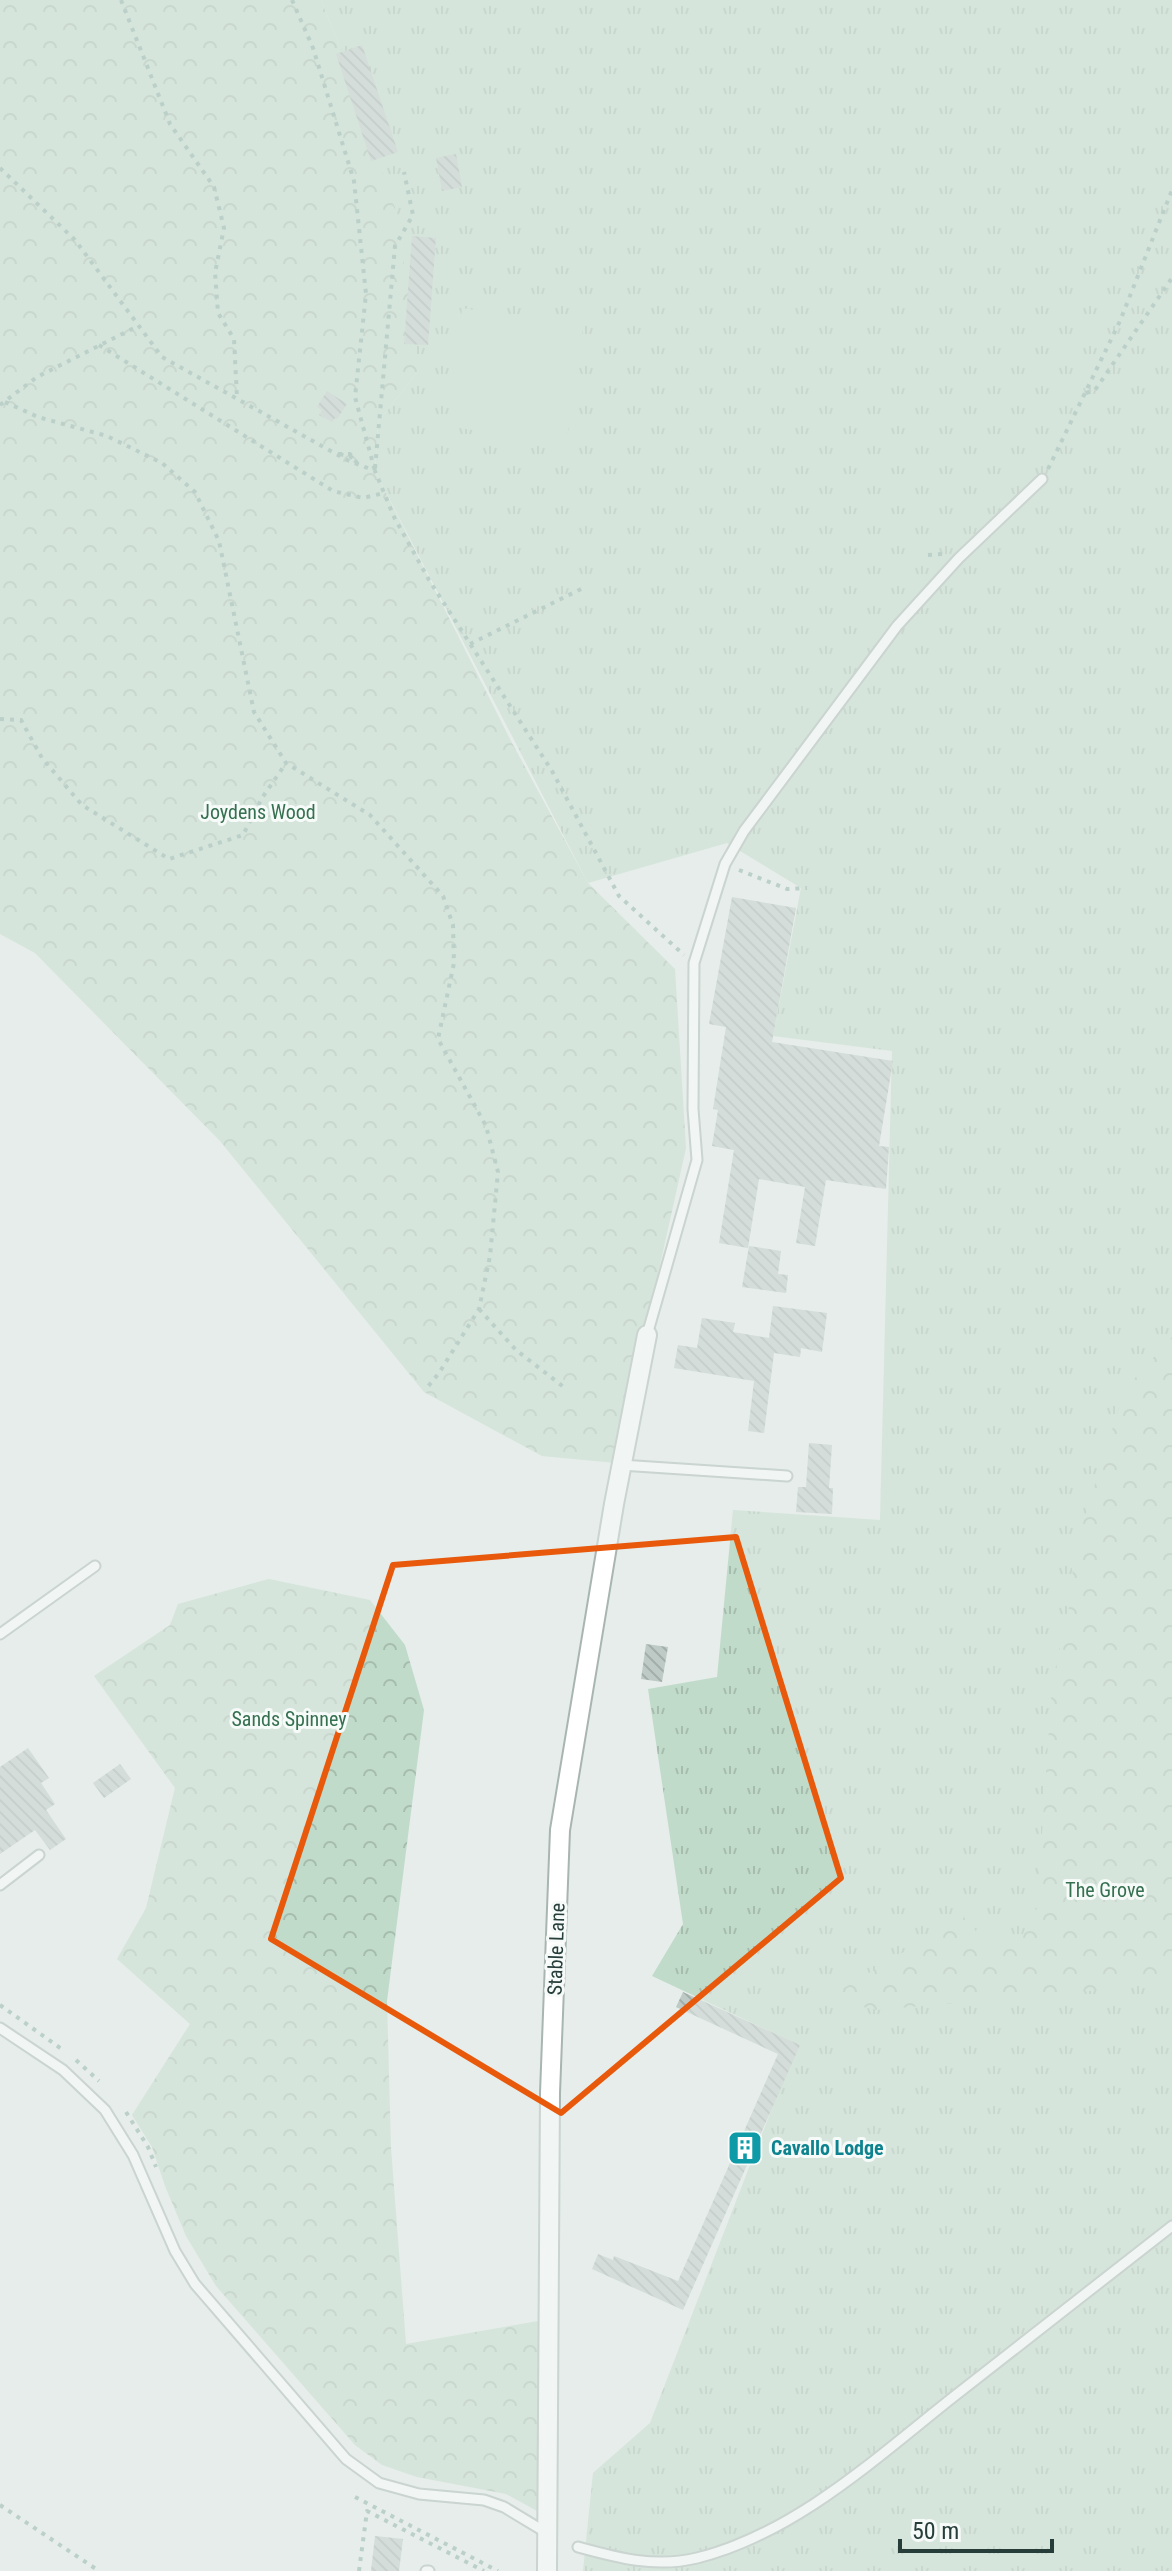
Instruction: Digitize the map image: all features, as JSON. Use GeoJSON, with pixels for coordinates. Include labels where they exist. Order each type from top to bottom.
{"type":"FeatureCollection","features":[{"type":"Feature","properties":{"kind":"street","name":"Stable Lane"},"geometry":{"type":"LineString","coordinates":[[547,2571],[550,2093],[560,1830],[621,1465],[647,1335]]}},
{"type":"Feature","properties":{"kind":"lane"},"geometry":{"type":"LineString","coordinates":[[647,1335],[697,1160],[693,1109],[694,963],[725,864],[744,831],[897,626],[959,558],[1042,479]]}},
{"type":"Feature","properties":{"kind":"lane"},"geometry":{"type":"LineString","coordinates":[[621,1465],[787,1476]]}},
{"type":"Feature","properties":{"kind":"lane"},"geometry":{"type":"LineString","coordinates":[[0,1634],[95,1566]]}},
{"type":"Feature","properties":{"kind":"lane"},"geometry":{"type":"LineString","coordinates":[[0,1885],[39,1855]]}},
{"type":"Feature","properties":{"kind":"lane"},"geometry":{"type":"LineString","coordinates":[[0,2028],[63,2070],[105,2110],[133,2155],[175,2251],[195,2284],[346,2459],[389,2486],[419,2494],[484,2500],[504,2507],[548,2533]]}},
{"type":"Feature","properties":{"kind":"lane"},"geometry":{"type":"LineString","coordinates":[[578,2547],[624,2560],[658,2563],[695,2559],[739,2545],[793,2517],[902,2438],[1172,2226]]}},
{"type":"Feature","properties":{"kind":"path"},"geometry":{"type":"LineString","coordinates":[[121,0],[170,124],[214,187],[224,228],[215,273],[218,313],[234,339],[237,398]]}},
{"type":"Feature","properties":{"kind":"path"},"geometry":{"type":"LineString","coordinates":[[292,0],[313,48],[354,181],[366,294],[355,397],[375,471],[394,517],[429,580],[552,771],[619,896],[694,963]]}},
{"type":"Feature","properties":{"kind":"path"},"geometry":{"type":"LineString","coordinates":[[0,168],[75,240],[162,357],[338,454],[375,471]]}},
{"type":"Feature","properties":{"kind":"path"},"geometry":{"type":"LineString","coordinates":[[375,471],[395,246],[413,215],[404,172]]}},
{"type":"Feature","properties":{"kind":"path"},"geometry":{"type":"LineString","coordinates":[[1042,479],[1120,321],[1172,190]]}},
{"type":"Feature","properties":{"kind":"path"},"geometry":{"type":"LineString","coordinates":[[1086,393],[1095,390],[1172,278]]}},
{"type":"Feature","properties":{"kind":"path"},"geometry":{"type":"LineString","coordinates":[[2,403],[37,377],[138,326]]}},
{"type":"Feature","properties":{"kind":"path"},"geometry":{"type":"LineString","coordinates":[[99,345],[333,491],[363,498],[384,493]]}},
{"type":"Feature","properties":{"kind":"path"},"geometry":{"type":"LineString","coordinates":[[2,403],[38,417],[107,436],[162,463],[195,492],[219,541],[254,712],[286,763],[370,815],[443,896],[453,925],[454,963],[438,1039],[486,1126],[498,1172],[490,1256],[479,1309],[426,1389]]}},
{"type":"Feature","properties":{"kind":"path"},"geometry":{"type":"LineString","coordinates":[[470,644],[583,588]]}},
{"type":"Feature","properties":{"kind":"path"},"geometry":{"type":"LineString","coordinates":[[0,719],[21,720],[42,758],[82,805],[169,859],[243,835],[262,798],[286,763]]}},
{"type":"Feature","properties":{"kind":"path"},"geometry":{"type":"LineString","coordinates":[[725,864],[787,889],[807,888]]}},
{"type":"Feature","properties":{"kind":"path"},"geometry":{"type":"LineString","coordinates":[[479,1309],[516,1350],[565,1388]]}},
{"type":"Feature","properties":{"kind":"path"},"geometry":{"type":"LineString","coordinates":[[0,2005],[82,2064],[102,2084]]}},
{"type":"Feature","properties":{"kind":"path"},"geometry":{"type":"LineString","coordinates":[[121,2106],[148,2147],[157,2171]]}},
{"type":"Feature","properties":{"kind":"path"},"geometry":{"type":"LineString","coordinates":[[355,2497],[498,2571]]}},
{"type":"Feature","properties":{"kind":"path"},"geometry":{"type":"LineString","coordinates":[[0,2505],[99,2571]]}},
{"type":"Feature","properties":{"kind":"path"},"geometry":{"type":"LineString","coordinates":[[359,2571],[367,2511],[484,2571]]}},
{"type":"Feature","properties":{"kind":"highlighted area"},"geometry":{"type":"Polygon","coordinates":[[[736,1537],[841,1878],[561,2113],[271,1939],[393,1565],[736,1537]]]}},
{"type":"Feature","properties":{"kind":"green space","name":"Joydens Wood"},"geometry":{"type":"Polygon","coordinates":[[[0,0],[321,0],[349,69],[397,215],[419,370],[378,422],[375,471],[511,741],[588,883],[675,969],[686,1148],[616,1463],[542,1456],[424,1392],[220,1141],[35,953],[0,934],[0,0]]]}},
{"type":"Feature","properties":{"kind":"green space"},"geometry":{"type":"Polygon","coordinates":[[[321,0],[1172,0],[1172,2571],[583,2571],[593,2473],[650,2423],[797,2044],[652,1976],[683,1924],[648,1689],[717,1677],[733,1510],[880,1520],[892,1051],[773,1036],[801,888],[727,843],[588,883],[375,471],[378,422],[419,370],[349,69],[321,0]]]}},
{"type":"Feature","properties":{"kind":"green space"},"geometry":{"type":"Polygon","coordinates":[[[462,308],[583,326],[566,445],[447,426],[462,308]]]}},
{"type":"Feature","properties":{"kind":"green space","name":"The Grove"},"geometry":{"type":"Polygon","coordinates":[[[1172,1337],[1172,1981],[1158,1976],[1100,1990],[877,2010],[826,1999],[963,1916],[985,1942],[1023,1934],[1037,1908],[1052,1684],[1074,1585],[1071,1560],[1125,1389],[1172,1337]]]}},
{"type":"Feature","properties":{"kind":"green space","name":"Sands Spinney"},"geometry":{"type":"Polygon","coordinates":[[[269,1579],[370,1600],[405,1645],[424,1710],[387,2001],[391,2148],[406,2344],[538,2321],[539,2512],[506,2494],[417,2477],[382,2465],[355,2445],[216,2286],[186,2236],[152,2147],[132,2115],[190,2024],[117,1959],[146,1908],[175,1788],[94,1676],[170,1625],[178,1604],[269,1579]]]}},
{"type":"Feature","properties":{"kind":"building"},"geometry":{"type":"Polygon","coordinates":[[[362,45],[398,152],[371,161],[336,54],[362,45]]]}},
{"type":"Feature","properties":{"kind":"building"},"geometry":{"type":"Polygon","coordinates":[[[456,154],[462,187],[442,191],[436,158],[456,154]]]}},
{"type":"Feature","properties":{"kind":"building"},"geometry":{"type":"Polygon","coordinates":[[[412,236],[436,238],[428,345],[404,344],[412,236]]]}},
{"type":"Feature","properties":{"kind":"building"},"geometry":{"type":"Polygon","coordinates":[[[327,391],[347,404],[332,422],[319,415],[322,410],[317,407],[327,391]]]}},
{"type":"Feature","properties":{"kind":"building"},"geometry":{"type":"Polygon","coordinates":[[[732,897],[796,908],[772,1042],[893,1061],[879,1146],[889,1147],[886,1189],[826,1180],[815,1246],[796,1243],[805,1187],[759,1179],[748,1248],[719,1243],[734,1150],[712,1146],[718,1110],[713,1109],[726,1027],[709,1024],[732,897]]]}},
{"type":"Feature","properties":{"kind":"building"},"geometry":{"type":"Polygon","coordinates":[[[749,1246],[781,1251],[778,1274],[788,1275],[786,1293],[742,1287],[749,1246]]]}},
{"type":"Feature","properties":{"kind":"building"},"geometry":{"type":"Polygon","coordinates":[[[773,1306],[827,1313],[822,1352],[801,1348],[800,1357],[774,1353],[764,1433],[748,1431],[754,1381],[674,1368],[678,1345],[697,1348],[702,1318],[735,1323],[733,1332],[769,1338],[773,1306]]]}},
{"type":"Feature","properties":{"kind":"building"},"geometry":{"type":"Polygon","coordinates":[[[809,1443],[832,1445],[829,1488],[833,1488],[832,1514],[796,1512],[798,1487],[806,1487],[809,1443]]]}},
{"type":"Feature","properties":{"kind":"building"},"geometry":{"type":"Polygon","coordinates":[[[646,1644],[668,1647],[662,1682],[641,1679],[646,1644]]]}},
{"type":"Feature","properties":{"kind":"building"},"geometry":{"type":"Polygon","coordinates":[[[28,1748],[49,1778],[41,1783],[55,1804],[46,1810],[66,1839],[50,1850],[35,1830],[0,1854],[0,1767],[28,1748]]]}},
{"type":"Feature","properties":{"kind":"building"},"geometry":{"type":"Polygon","coordinates":[[[120,1764],[131,1779],[104,1798],[93,1783],[120,1764]]]}},
{"type":"Feature","properties":{"kind":"building","name":"Cavallo Lodge"},"geometry":{"type":"Polygon","coordinates":[[[683,1992],[800,2045],[683,2310],[592,2269],[598,2254],[613,2260],[614,2256],[678,2281],[778,2054],[676,2007],[683,1992]]]}},
{"type":"Feature","properties":{"kind":"building"},"geometry":{"type":"Polygon","coordinates":[[[375,2536],[403,2539],[399,2571],[371,2571],[375,2536]]]}},
{"type":"Feature","properties":{"kind":"place","name":"Cavallo Lodge"},"geometry":{"type":"Point","coordinates":[745,2148]}}]}
